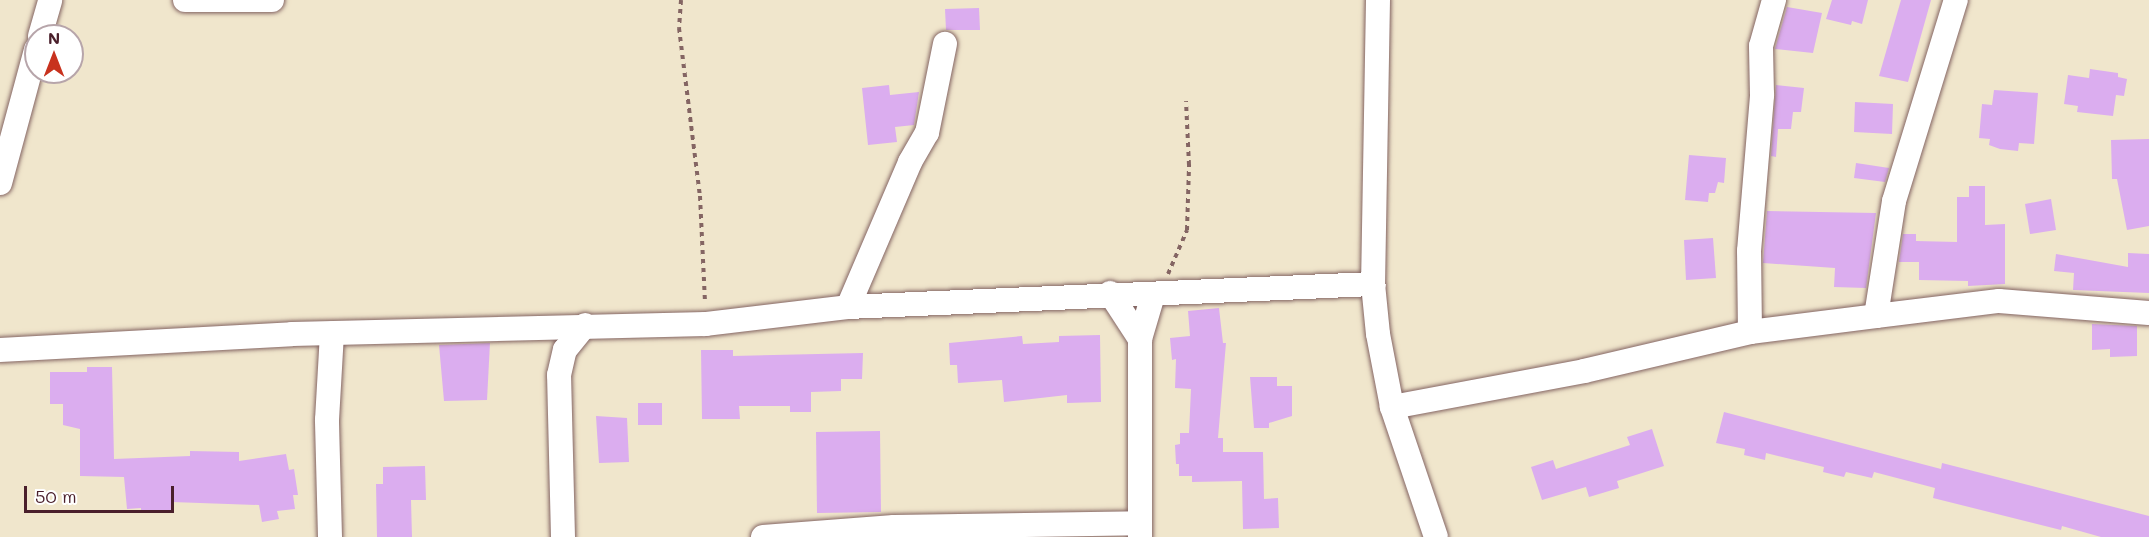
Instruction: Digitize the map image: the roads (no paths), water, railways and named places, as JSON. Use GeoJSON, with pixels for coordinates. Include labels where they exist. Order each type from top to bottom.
{"type":"FeatureCollection","features":[{"type":"Feature","properties":{"kind":"street"},"geometry":{"type":"LineString","coordinates":[[43,24],[50,0]]}},
{"type":"Feature","properties":{"kind":"street"},"geometry":{"type":"LineString","coordinates":[[185,0],[272,0]]}},
{"type":"Feature","properties":{"kind":"street"},"geometry":{"type":"LineString","coordinates":[[1378,0],[1373,284],[1378,334],[1392,407],[1437,537]]}},
{"type":"Feature","properties":{"kind":"street"},"geometry":{"type":"LineString","coordinates":[[1750,332],[1749,251],[1762,95],[1761,46],[1774,0]]}},
{"type":"Feature","properties":{"kind":"street"},"geometry":{"type":"LineString","coordinates":[[1876,316],[1894,201],[1956,0]]}},
{"type":"Feature","properties":{"kind":"street"},"geometry":{"type":"LineString","coordinates":[[848,307],[910,162],[927,133],[945,44]]}},
{"type":"Feature","properties":{"kind":"street"},"geometry":{"type":"LineString","coordinates":[[0,183],[4,150],[25,84]]}},
{"type":"Feature","properties":{"kind":"street"},"geometry":{"type":"LineString","coordinates":[[0,350],[332,333],[585,325],[706,324],[848,307],[1110,293],[1157,295],[1373,284]]}},
{"type":"Feature","properties":{"kind":"street"},"geometry":{"type":"LineString","coordinates":[[1110,293],[1140,339]]}},
{"type":"Feature","properties":{"kind":"street"},"geometry":{"type":"LineString","coordinates":[[764,537],[894,527],[1140,530],[1140,339],[1157,295]]}},
{"type":"Feature","properties":{"kind":"street"},"geometry":{"type":"LineString","coordinates":[[1392,407],[1584,371],[1750,332],[1876,316],[1999,301],[2149,313]]}},
{"type":"Feature","properties":{"kind":"street"},"geometry":{"type":"LineString","coordinates":[[563,537],[559,375],[566,350],[585,325]]}},
{"type":"Feature","properties":{"kind":"street"},"geometry":{"type":"LineString","coordinates":[[330,537],[327,420],[332,333]]}}]}
